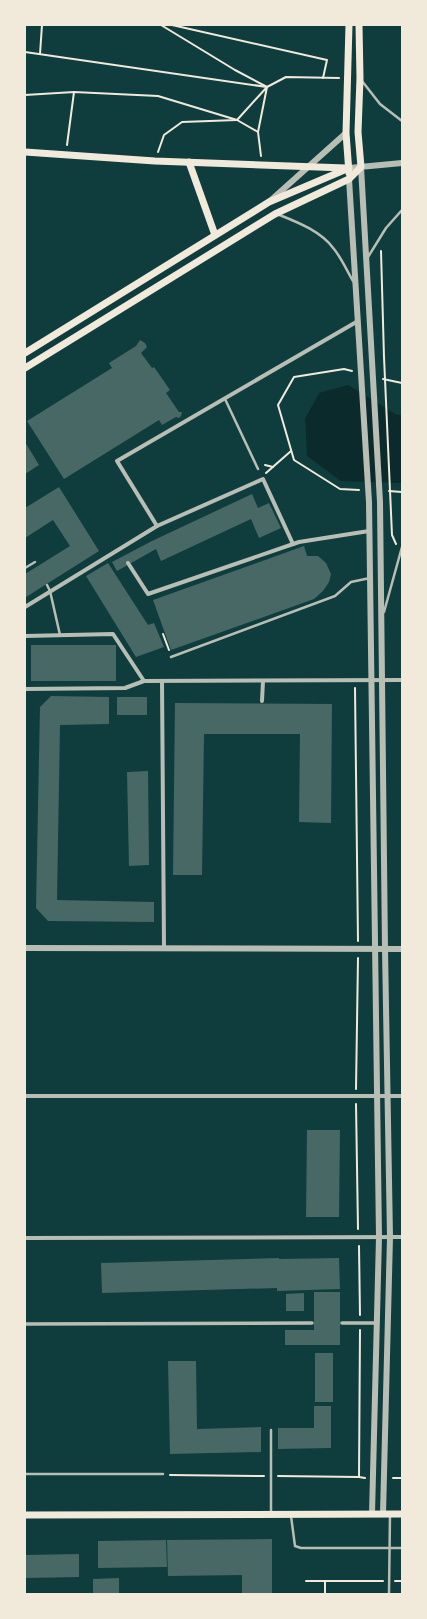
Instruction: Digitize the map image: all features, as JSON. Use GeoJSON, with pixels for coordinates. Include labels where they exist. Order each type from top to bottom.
{"type":"FeatureCollection","features":[{"type":"Feature","properties":{"kind":"main road"},"geometry":{"type":"LineString","coordinates":[[349,25],[346,133],[349,179]]}},
{"type":"Feature","properties":{"kind":"main road"},"geometry":{"type":"LineString","coordinates":[[25,368],[274,214],[349,179],[361,167],[358,132],[360,78],[358,54],[359,25]]}},
{"type":"Feature","properties":{"kind":"main road"},"geometry":{"type":"LineString","coordinates":[[25,152],[155,161],[349,168]]}},
{"type":"Feature","properties":{"kind":"main road"},"geometry":{"type":"LineString","coordinates":[[189,162],[215,235]]}},
{"type":"Feature","properties":{"kind":"main road"},"geometry":{"type":"LineString","coordinates":[[25,353],[269,202],[349,168]]}},
{"type":"Feature","properties":{"kind":"main road"},"geometry":{"type":"LineString","coordinates":[[25,1515],[402,1514]]}},
{"type":"Feature","properties":{"kind":"street"},"geometry":{"type":"LineString","coordinates":[[269,202],[346,133]]}},
{"type":"Feature","properties":{"kind":"street"},"geometry":{"type":"LineString","coordinates":[[349,168],[402,163]]}},
{"type":"Feature","properties":{"kind":"street"},"geometry":{"type":"LineString","coordinates":[[361,167],[380,502],[390,1237],[387,1514]]}},
{"type":"Feature","properties":{"kind":"street"},"geometry":{"type":"LineString","coordinates":[[349,179],[369,502],[379,1237],[372,1514]]}},
{"type":"Feature","properties":{"kind":"street"},"geometry":{"type":"LineString","coordinates":[[158,526],[117,460],[358,321]]}},
{"type":"Feature","properties":{"kind":"street"},"geometry":{"type":"LineString","coordinates":[[25,607],[158,526],[263,479],[293,544]]}},
{"type":"Feature","properties":{"kind":"street"},"geometry":{"type":"LineString","coordinates":[[128,563],[148,594],[293,544],[369,530]]}},
{"type":"Feature","properties":{"kind":"street"},"geometry":{"type":"LineString","coordinates":[[25,636],[113,634],[144,681]]}},
{"type":"Feature","properties":{"kind":"street"},"geometry":{"type":"LineString","coordinates":[[25,688],[126,688],[144,681],[371,682],[402,680]]}},
{"type":"Feature","properties":{"kind":"street"},"geometry":{"type":"LineString","coordinates":[[162,681],[164,948]]}},
{"type":"Feature","properties":{"kind":"street"},"geometry":{"type":"LineString","coordinates":[[262,700],[263,681]]}},
{"type":"Feature","properties":{"kind":"street"},"geometry":{"type":"LineString","coordinates":[[25,948],[402,949]]}},
{"type":"Feature","properties":{"kind":"street"},"geometry":{"type":"LineString","coordinates":[[25,1096],[402,1096]]}},
{"type":"Feature","properties":{"kind":"street"},"geometry":{"type":"LineString","coordinates":[[25,1238],[402,1237]]}},
{"type":"Feature","properties":{"kind":"street"},"geometry":{"type":"LineString","coordinates":[[25,1324],[312,1323]]}},
{"type":"Feature","properties":{"kind":"street"},"geometry":{"type":"LineString","coordinates":[[342,1323],[377,1323]]}},
{"type":"Feature","properties":{"kind":"lane"},"geometry":{"type":"LineString","coordinates":[[360,78],[380,104],[402,121]]}},
{"type":"Feature","properties":{"kind":"lane"},"geometry":{"type":"LineString","coordinates":[[366,259],[386,228],[402,210]]}},
{"type":"Feature","properties":{"kind":"lane"},"geometry":{"type":"LineString","coordinates":[[274,214],[296,221],[318,234],[334,248],[356,285]]}},
{"type":"Feature","properties":{"kind":"lane"},"geometry":{"type":"LineString","coordinates":[[225,398],[258,469]]}},
{"type":"Feature","properties":{"kind":"lane"},"geometry":{"type":"LineString","coordinates":[[382,618],[402,548]]}},
{"type":"Feature","properties":{"kind":"lane"},"geometry":{"type":"LineString","coordinates":[[25,568],[34,562]]}},
{"type":"Feature","properties":{"kind":"lane"},"geometry":{"type":"LineString","coordinates":[[171,657],[335,596],[351,582],[370,578]]}},
{"type":"Feature","properties":{"kind":"lane"},"geometry":{"type":"LineString","coordinates":[[47,585],[50,591],[60,635]]}},
{"type":"Feature","properties":{"kind":"lane"},"geometry":{"type":"LineString","coordinates":[[271,1430],[271,1514]]}},
{"type":"Feature","properties":{"kind":"lane"},"geometry":{"type":"LineString","coordinates":[[25,1474],[163,1474]]}},
{"type":"Feature","properties":{"kind":"lane"},"geometry":{"type":"LineString","coordinates":[[291,1514],[295,1546],[301,1548],[402,1548]]}},
{"type":"Feature","properties":{"kind":"lane"},"geometry":{"type":"LineString","coordinates":[[387,1514],[389,1594]]}},
{"type":"Feature","properties":{"kind":"path"},"geometry":{"type":"LineString","coordinates":[[40,54],[42,25]]}},
{"type":"Feature","properties":{"kind":"path"},"geometry":{"type":"LineString","coordinates":[[161,25],[235,70],[267,87]]}},
{"type":"Feature","properties":{"kind":"path"},"geometry":{"type":"LineString","coordinates":[[172,25],[327,60],[323,78]]}},
{"type":"Feature","properties":{"kind":"path"},"geometry":{"type":"LineString","coordinates":[[25,52],[267,87]]}},
{"type":"Feature","properties":{"kind":"path"},"geometry":{"type":"LineString","coordinates":[[155,161],[164,135],[182,122],[237,120],[267,87],[286,77],[348,78]]}},
{"type":"Feature","properties":{"kind":"path"},"geometry":{"type":"LineString","coordinates":[[262,165],[258,132],[267,87]]}},
{"type":"Feature","properties":{"kind":"path"},"geometry":{"type":"LineString","coordinates":[[25,95],[74,92],[158,96],[237,120],[258,132]]}},
{"type":"Feature","properties":{"kind":"path"},"geometry":{"type":"LineString","coordinates":[[66,155],[74,92]]}},
{"type":"Feature","properties":{"kind":"path"},"geometry":{"type":"LineString","coordinates":[[381,251],[392,535],[400,553]]}},
{"type":"Feature","properties":{"kind":"path"},"geometry":{"type":"LineString","coordinates":[[359,373],[344,369],[294,377],[278,405],[294,460],[340,489],[363,490]]}},
{"type":"Feature","properties":{"kind":"path"},"geometry":{"type":"LineString","coordinates":[[381,378],[402,383]]}},
{"type":"Feature","properties":{"kind":"path"},"geometry":{"type":"LineString","coordinates":[[255,483],[291,451]]}},
{"type":"Feature","properties":{"kind":"path"},"geometry":{"type":"LineString","coordinates":[[386,491],[402,492]]}},
{"type":"Feature","properties":{"kind":"path"},"geometry":{"type":"LineString","coordinates":[[163,634],[171,657]]}},
{"type":"Feature","properties":{"kind":"path"},"geometry":{"type":"LineString","coordinates":[[163,1474],[359,1477]]}},
{"type":"Feature","properties":{"kind":"path"},"geometry":{"type":"LineString","coordinates":[[306,1581],[402,1581]]}},
{"type":"Feature","properties":{"kind":"path"},"geometry":{"type":"LineString","coordinates":[[325,1581],[325,1594]]}},
{"type":"Feature","properties":{"kind":"water"},"geometry":{"type":"Polygon","coordinates":[[[348,385],[397,415],[402,415],[402,483],[341,481],[307,456],[305,419],[319,393],[348,385]]]}},
{"type":"Feature","properties":{"kind":"building"},"geometry":{"type":"Polygon","coordinates":[[[140,340],[145,343],[147,347],[141,353],[152,368],[154,367],[170,390],[166,393],[179,412],[182,412],[181,416],[179,418],[176,417],[162,425],[159,420],[64,479],[27,421],[112,368],[109,363],[136,346],[140,340]]]}},
{"type":"Feature","properties":{"kind":"building"},"geometry":{"type":"Polygon","coordinates":[[[25,442],[39,465],[25,474],[25,442]]]}},
{"type":"Feature","properties":{"kind":"building"},"geometry":{"type":"Polygon","coordinates":[[[59,487],[99,551],[26,597],[25,574],[70,546],[53,520],[25,538],[25,508],[59,487]]]}},
{"type":"Feature","properties":{"kind":"building"},"geometry":{"type":"Polygon","coordinates":[[[252,494],[258,508],[269,503],[281,528],[259,538],[251,519],[161,561],[156,549],[117,571],[112,562],[152,541],[252,494]]]}},
{"type":"Feature","properties":{"kind":"building"},"geometry":{"type":"Polygon","coordinates":[[[304,546],[307,556],[318,556],[326,563],[331,574],[329,582],[323,591],[314,599],[171,650],[153,600],[304,546]]]}},
{"type":"Feature","properties":{"kind":"building"},"geometry":{"type":"Polygon","coordinates":[[[108,563],[148,625],[154,623],[164,647],[136,657],[86,576],[108,563]]]}},
{"type":"Feature","properties":{"kind":"building"},"geometry":{"type":"Polygon","coordinates":[[[31,645],[116,645],[116,681],[31,681],[31,645]]]}},
{"type":"Feature","properties":{"kind":"building"},"geometry":{"type":"Polygon","coordinates":[[[51,696],[109,697],[109,724],[60,725],[57,900],[154,902],[154,922],[48,921],[36,908],[40,707],[51,696]]]}},
{"type":"Feature","properties":{"kind":"building"},"geometry":{"type":"Polygon","coordinates":[[[117,697],[147,697],[147,715],[117,715],[117,697]]]}},
{"type":"Feature","properties":{"kind":"building"},"geometry":{"type":"Polygon","coordinates":[[[175,703],[332,704],[331,823],[299,822],[300,734],[204,734],[202,875],[173,875],[175,703]]]}},
{"type":"Feature","properties":{"kind":"building"},"geometry":{"type":"Polygon","coordinates":[[[148,771],[149,865],[129,866],[127,772],[148,771]]]}},
{"type":"Feature","properties":{"kind":"building"},"geometry":{"type":"Polygon","coordinates":[[[307,1130],[340,1130],[339,1217],[306,1217],[307,1130]]]}},
{"type":"Feature","properties":{"kind":"building"},"geometry":{"type":"Polygon","coordinates":[[[279,1258],[339,1258],[340,1289],[277,1291],[277,1288],[102,1293],[101,1263],[279,1258]]]}},
{"type":"Feature","properties":{"kind":"building"},"geometry":{"type":"Polygon","coordinates":[[[314,1292],[340,1292],[340,1345],[285,1345],[285,1330],[314,1330],[314,1292]]]}},
{"type":"Feature","properties":{"kind":"building"},"geometry":{"type":"Polygon","coordinates":[[[304,1293],[304,1311],[286,1311],[286,1294],[304,1293]]]}},
{"type":"Feature","properties":{"kind":"building"},"geometry":{"type":"Polygon","coordinates":[[[315,1353],[333,1353],[333,1402],[315,1402],[315,1353]]]}},
{"type":"Feature","properties":{"kind":"building"},"geometry":{"type":"Polygon","coordinates":[[[168,1361],[196,1361],[197,1429],[261,1427],[261,1452],[170,1454],[168,1361]]]}},
{"type":"Feature","properties":{"kind":"building"},"geometry":{"type":"Polygon","coordinates":[[[314,1406],[331,1406],[331,1448],[278,1449],[278,1428],[314,1428],[314,1406]]]}},
{"type":"Feature","properties":{"kind":"building"},"geometry":{"type":"Polygon","coordinates":[[[272,1539],[272,1594],[242,1594],[242,1575],[168,1576],[167,1540],[272,1539]]]}},
{"type":"Feature","properties":{"kind":"building"},"geometry":{"type":"Polygon","coordinates":[[[166,1540],[167,1567],[98,1568],[98,1541],[166,1540]]]}},
{"type":"Feature","properties":{"kind":"building"},"geometry":{"type":"Polygon","coordinates":[[[79,1554],[79,1577],[25,1578],[25,1555],[79,1554]]]}},
{"type":"Feature","properties":{"kind":"building"},"geometry":{"type":"Polygon","coordinates":[[[119,1578],[119,1594],[93,1594],[93,1579],[119,1578]]]}}]}
